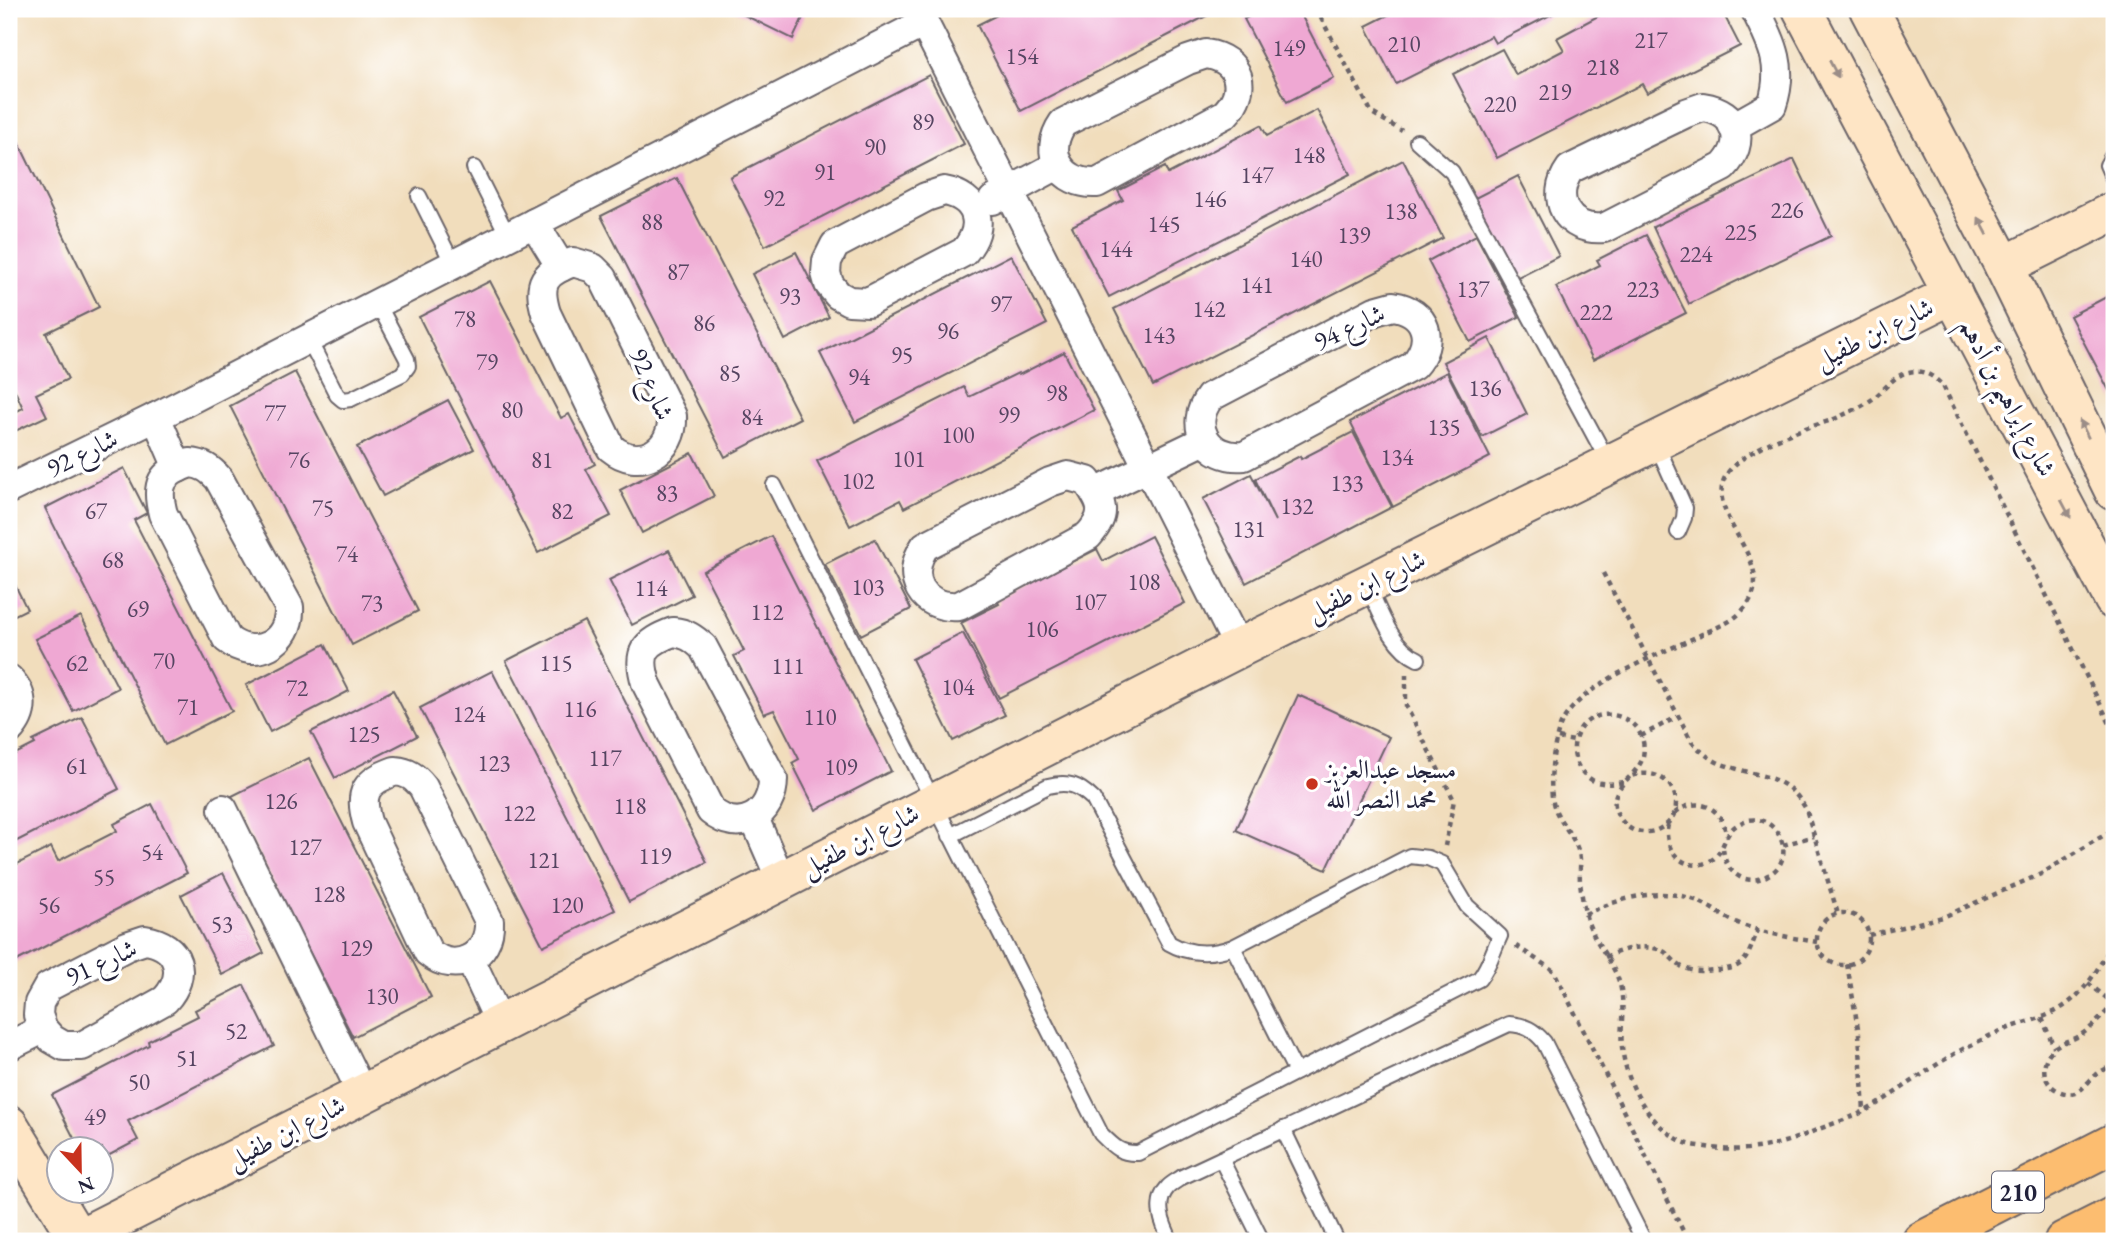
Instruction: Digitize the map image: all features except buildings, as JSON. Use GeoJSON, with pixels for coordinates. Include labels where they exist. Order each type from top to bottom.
{"type":"FeatureCollection","features":[{"type":"Feature","properties":{"kind":"main road","name":"210"},"geometry":{"type":"LineString","coordinates":[[1922,1241],[2111,1148]]}},
{"type":"Feature","properties":{"kind":"main road","name":"210"},"geometry":{"type":"LineString","coordinates":[[2064,1241],[2111,1226]]}},
{"type":"Feature","properties":{"kind":"street"},"geometry":{"type":"LineString","coordinates":[[1733,127],[1772,105],[1778,87],[1777,62],[1772,44],[1755,9]]}},
{"type":"Feature","properties":{"kind":"street","name":"شارع إبراهيم بن أدهم"},"geometry":{"type":"LineString","coordinates":[[1802,9],[2114,600]]}},
{"type":"Feature","properties":{"kind":"street","name":"شارع إبراهيم بن أدهم"},"geometry":{"type":"LineString","coordinates":[[1869,9],[2004,266],[2114,491]]}},
{"type":"Feature","properties":{"kind":"street"},"geometry":{"type":"LineString","coordinates":[[920,16],[1239,648]]}},
{"type":"Feature","properties":{"kind":"street","name":"شارع 92"},"geometry":{"type":"LineString","coordinates":[[9,489],[534,223],[920,16]]}},
{"type":"Feature","properties":{"kind":"street"},"geometry":{"type":"LineString","coordinates":[[1206,54],[1225,59],[1236,74],[1240,85],[1239,93],[1235,104],[1226,114],[1097,183],[1079,182],[1067,176],[1058,165],[1054,139],[1063,123],[1188,60],[1206,54]]}},
{"type":"Feature","properties":{"kind":"street"},"geometry":{"type":"LineString","coordinates":[[1703,107],[1716,108],[1723,112],[1733,127],[1738,138],[1737,145],[1733,157],[1723,167],[1616,222],[1604,228],[1586,228],[1565,212],[1560,198],[1561,185],[1570,169],[1703,107]]}},
{"type":"Feature","properties":{"kind":"street"},"geometry":{"type":"LineString","coordinates":[[974,211],[1058,165]]}},
{"type":"Feature","properties":{"kind":"street"},"geometry":{"type":"LineString","coordinates":[[944,191],[956,193],[963,197],[974,211],[978,230],[964,252],[868,302],[849,301],[838,295],[829,284],[827,261],[835,245],[926,197],[944,191]]}},
{"type":"Feature","properties":{"kind":"street"},"geometry":{"type":"LineString","coordinates":[[2004,266],[2114,211]]}},
{"type":"Feature","properties":{"kind":"street"},"geometry":{"type":"LineString","coordinates":[[534,223],[561,267]]}},
{"type":"Feature","properties":{"kind":"street","name":"شارع 92"},"geometry":{"type":"LineString","coordinates":[[573,262],[582,263],[593,268],[603,278],[672,416],[670,435],[664,446],[653,454],[639,458],[627,457],[611,448],[546,313],[541,295],[547,276],[561,267],[573,262]]}},
{"type":"Feature","properties":{"kind":"street","name":"شارع ابن طفيل"},"geometry":{"type":"LineString","coordinates":[[75,1240],[781,880],[942,820],[983,799],[1239,648],[1953,294]]}},
{"type":"Feature","properties":{"kind":"street","name":"شارع 94"},"geometry":{"type":"LineString","coordinates":[[1393,306],[1412,311],[1423,326],[1427,344],[1423,356],[1413,366],[1244,456],[1225,456],[1205,440],[1200,425],[1201,413],[1210,397],[1375,312],[1393,306]]}},
{"type":"Feature","properties":{"kind":"street"},"geometry":{"type":"LineString","coordinates":[[156,416],[178,468]]}},
{"type":"Feature","properties":{"kind":"street"},"geometry":{"type":"LineString","coordinates":[[1095,493],[1205,440]]}},
{"type":"Feature","properties":{"kind":"street"},"geometry":{"type":"LineString","coordinates":[[198,464],[209,469],[219,479],[289,607],[287,626],[280,637],[270,645],[256,649],[244,648],[228,639],[163,514],[158,496],[160,484],[164,477],[178,468],[198,464]]}},
{"type":"Feature","properties":{"kind":"street"},"geometry":{"type":"LineString","coordinates":[[1068,476],[1087,481],[1095,493],[1102,507],[1102,514],[1097,526],[1088,536],[959,606],[940,605],[928,599],[920,589],[915,575],[916,563],[925,546],[1050,482],[1068,476]]}},
{"type":"Feature","properties":{"kind":"street"},"geometry":{"type":"LineString","coordinates":[[673,632],[681,633],[693,638],[703,647],[772,779],[771,798],[754,818],[740,822],[727,821],[711,811],[646,683],[641,665],[647,646],[661,637],[673,632]]}},
{"type":"Feature","properties":{"kind":"street"},"geometry":{"type":"LineString","coordinates":[[9,680],[16,687],[21,702],[16,722],[9,730]]}},
{"type":"Feature","properties":{"kind":"street"},"geometry":{"type":"LineString","coordinates":[[395,771],[403,772],[414,776],[424,787],[489,920],[488,939],[481,951],[470,959],[456,963],[444,962],[428,952],[367,822],[362,804],[368,785],[382,776],[395,771]]}},
{"type":"Feature","properties":{"kind":"street"},"geometry":{"type":"LineString","coordinates":[[223,809],[362,1093]]}},
{"type":"Feature","properties":{"kind":"street","name":"شارع ابن طفيل"},"geometry":{"type":"LineString","coordinates":[[754,818],[781,880]]}},
{"type":"Feature","properties":{"kind":"street","name":"شارع 91"},"geometry":{"type":"LineString","coordinates":[[145,940],[164,945],[174,958],[179,979],[175,990],[165,1000],[82,1046],[64,1046],[52,1039],[43,1029],[38,1016],[39,1003],[48,987],[127,946],[145,940]]}},
{"type":"Feature","properties":{"kind":"street"},"geometry":{"type":"LineString","coordinates":[[470,959],[500,1023]]}},
{"type":"Feature","properties":{"kind":"street"},"geometry":{"type":"LineString","coordinates":[[9,1046],[43,1029]]}},
{"type":"Feature","properties":{"kind":"street"},"geometry":{"type":"LineString","coordinates":[[9,1125],[75,1240]]}},
{"type":"Feature","properties":{"kind":"lane"},"geometry":{"type":"LineString","coordinates":[[1418,141],[1452,172],[1609,464]]}},
{"type":"Feature","properties":{"kind":"lane"},"geometry":{"type":"LineString","coordinates":[[2114,153],[2107,165],[2114,181]]}},
{"type":"Feature","properties":{"kind":"lane"},"geometry":{"type":"LineString","coordinates":[[474,168],[508,236]]}},
{"type":"Feature","properties":{"kind":"lane"},"geometry":{"type":"LineString","coordinates":[[419,196],[453,264]]}},
{"type":"Feature","properties":{"kind":"lane"},"geometry":{"type":"LineString","coordinates":[[308,338],[337,395],[344,400],[402,373],[408,366],[407,359],[377,302]]}},
{"type":"Feature","properties":{"kind":"lane"},"geometry":{"type":"LineString","coordinates":[[1655,441],[1685,508],[1684,519],[1678,532]]}},
{"type":"Feature","properties":{"kind":"lane"},"geometry":{"type":"LineString","coordinates":[[774,485],[1101,1134],[1115,1149],[1126,1154],[1138,1153],[1479,979],[1487,970],[1490,956],[1500,936],[1467,906],[1442,864],[1428,858],[1409,856],[1233,947],[1202,953],[1182,950],[1169,943],[1093,799],[1081,787],[1062,783],[983,799]]}},
{"type":"Feature","properties":{"kind":"lane"},"geometry":{"type":"LineString","coordinates":[[1367,584],[1398,645],[1412,656]]}},
{"type":"Feature","properties":{"kind":"lane"},"geometry":{"type":"LineString","coordinates":[[1233,947],[1296,1072]]}},
{"type":"Feature","properties":{"kind":"lane"},"geometry":{"type":"LineString","coordinates":[[1171,1241],[1161,1218],[1160,1207],[1168,1187],[1182,1177],[1509,1024],[1523,1025],[1535,1032],[1544,1042],[1644,1241]]}},
{"type":"Feature","properties":{"kind":"lane"},"geometry":{"type":"LineString","coordinates":[[1283,1129],[1338,1241]]}},
{"type":"Feature","properties":{"kind":"lane"},"geometry":{"type":"LineString","coordinates":[[1221,1159],[1262,1241]]}},
{"type":"Feature","properties":{"kind":"path"},"geometry":{"type":"LineString","coordinates":[[1316,9],[1372,113],[1418,141]]}},
{"type":"Feature","properties":{"kind":"path"},"geometry":{"type":"LineString","coordinates":[[2114,732],[1943,386],[1924,372],[1908,372],[1900,374],[1871,400],[1838,418],[1765,444],[1733,466],[1723,479],[1721,495],[1754,571],[1755,582],[1749,602],[1726,623],[1648,659],[1595,687],[1576,702],[1560,726],[1550,781],[1553,806],[1577,847],[1580,858],[1585,914],[1591,932],[1621,986],[1624,1003],[1622,1049],[1629,1078],[1642,1104],[1661,1126],[1685,1143],[1720,1150],[1756,1149],[1791,1141],[1864,1111],[1968,1046],[2006,1029],[2042,1018],[2063,1007],[2088,983],[2114,941]]}},
{"type":"Feature","properties":{"kind":"path"},"geometry":{"type":"LineString","coordinates":[[1602,573],[1692,742],[1714,761],[1778,780],[1799,797],[1806,809],[1838,914]]}},
{"type":"Feature","properties":{"kind":"path"},"geometry":{"type":"LineString","coordinates":[[1412,656],[1406,706],[1454,800],[1442,864]]}},
{"type":"Feature","properties":{"kind":"path"},"geometry":{"type":"LineString","coordinates":[[1623,782],[1600,783],[1590,779],[1576,763],[1573,752],[1578,731],[1595,717],[1606,714],[1627,719],[1636,726],[1644,746],[1638,768],[1617,791],[1616,811],[1621,821],[1639,832],[1649,832],[1668,823]]}},
{"type":"Feature","properties":{"kind":"path"},"geometry":{"type":"LineString","coordinates":[[1641,736],[1679,716]]}},
{"type":"Feature","properties":{"kind":"path"},"geometry":{"type":"LineString","coordinates":[[1558,738],[1574,741]]}},
{"type":"Feature","properties":{"kind":"path"},"geometry":{"type":"LineString","coordinates":[[1631,776],[1641,772],[1652,773],[1670,784],[1676,804],[1668,823],[1667,844],[1679,859],[1689,864],[1709,862],[1723,848],[1727,835],[1739,823],[1748,820],[1767,823],[1774,829],[1780,836],[1783,855],[1773,873],[1754,880],[1744,879],[1728,867],[1723,848]]}},
{"type":"Feature","properties":{"kind":"path"},"geometry":{"type":"LineString","coordinates":[[1673,814],[1689,805],[1707,806],[1721,818],[1727,835]]}},
{"type":"Feature","properties":{"kind":"path"},"geometry":{"type":"LineString","coordinates":[[1869,935],[1956,912],[2041,874],[2114,829]]}},
{"type":"Feature","properties":{"kind":"path"},"geometry":{"type":"LineString","coordinates":[[1783,845],[1814,836]]}},
{"type":"Feature","properties":{"kind":"path"},"geometry":{"type":"LineString","coordinates":[[1585,914],[1611,902],[1638,896],[1666,895],[1694,899],[1732,921],[1773,935],[1817,942]]}},
{"type":"Feature","properties":{"kind":"path"},"geometry":{"type":"LineString","coordinates":[[1838,914],[1854,915],[1861,920],[1869,935],[1861,957],[1847,964],[1831,962],[1819,950],[1817,942],[1822,924],[1829,917],[1838,914]]}},
{"type":"Feature","properties":{"kind":"path"},"geometry":{"type":"LineString","coordinates":[[1605,957],[1619,951],[1651,948],[1666,952],[1679,965],[1698,972],[1728,970],[1743,962],[1758,929]]}},
{"type":"Feature","properties":{"kind":"path"},"geometry":{"type":"LineString","coordinates":[[1500,936],[1554,971],[1688,1241]]}},
{"type":"Feature","properties":{"kind":"path"},"geometry":{"type":"LineString","coordinates":[[1847,964],[1860,1034],[1864,1111]]}},
{"type":"Feature","properties":{"kind":"path"},"geometry":{"type":"LineString","coordinates":[[2088,983],[2114,1003],[2087,1030],[2054,1047],[2047,1056],[2044,1068],[2047,1080],[2060,1092],[2078,1092],[2097,1074],[2114,1064]]}},
{"type":"Feature","properties":{"kind":"path"},"geometry":{"type":"LineString","coordinates":[[2042,1018],[2054,1047]]}},
{"type":"Feature","properties":{"kind":"place","name":"مسجد عبدالعزيز محمد النصر الله"},"geometry":{"type":"Point","coordinates":[1312,784]}}]}
